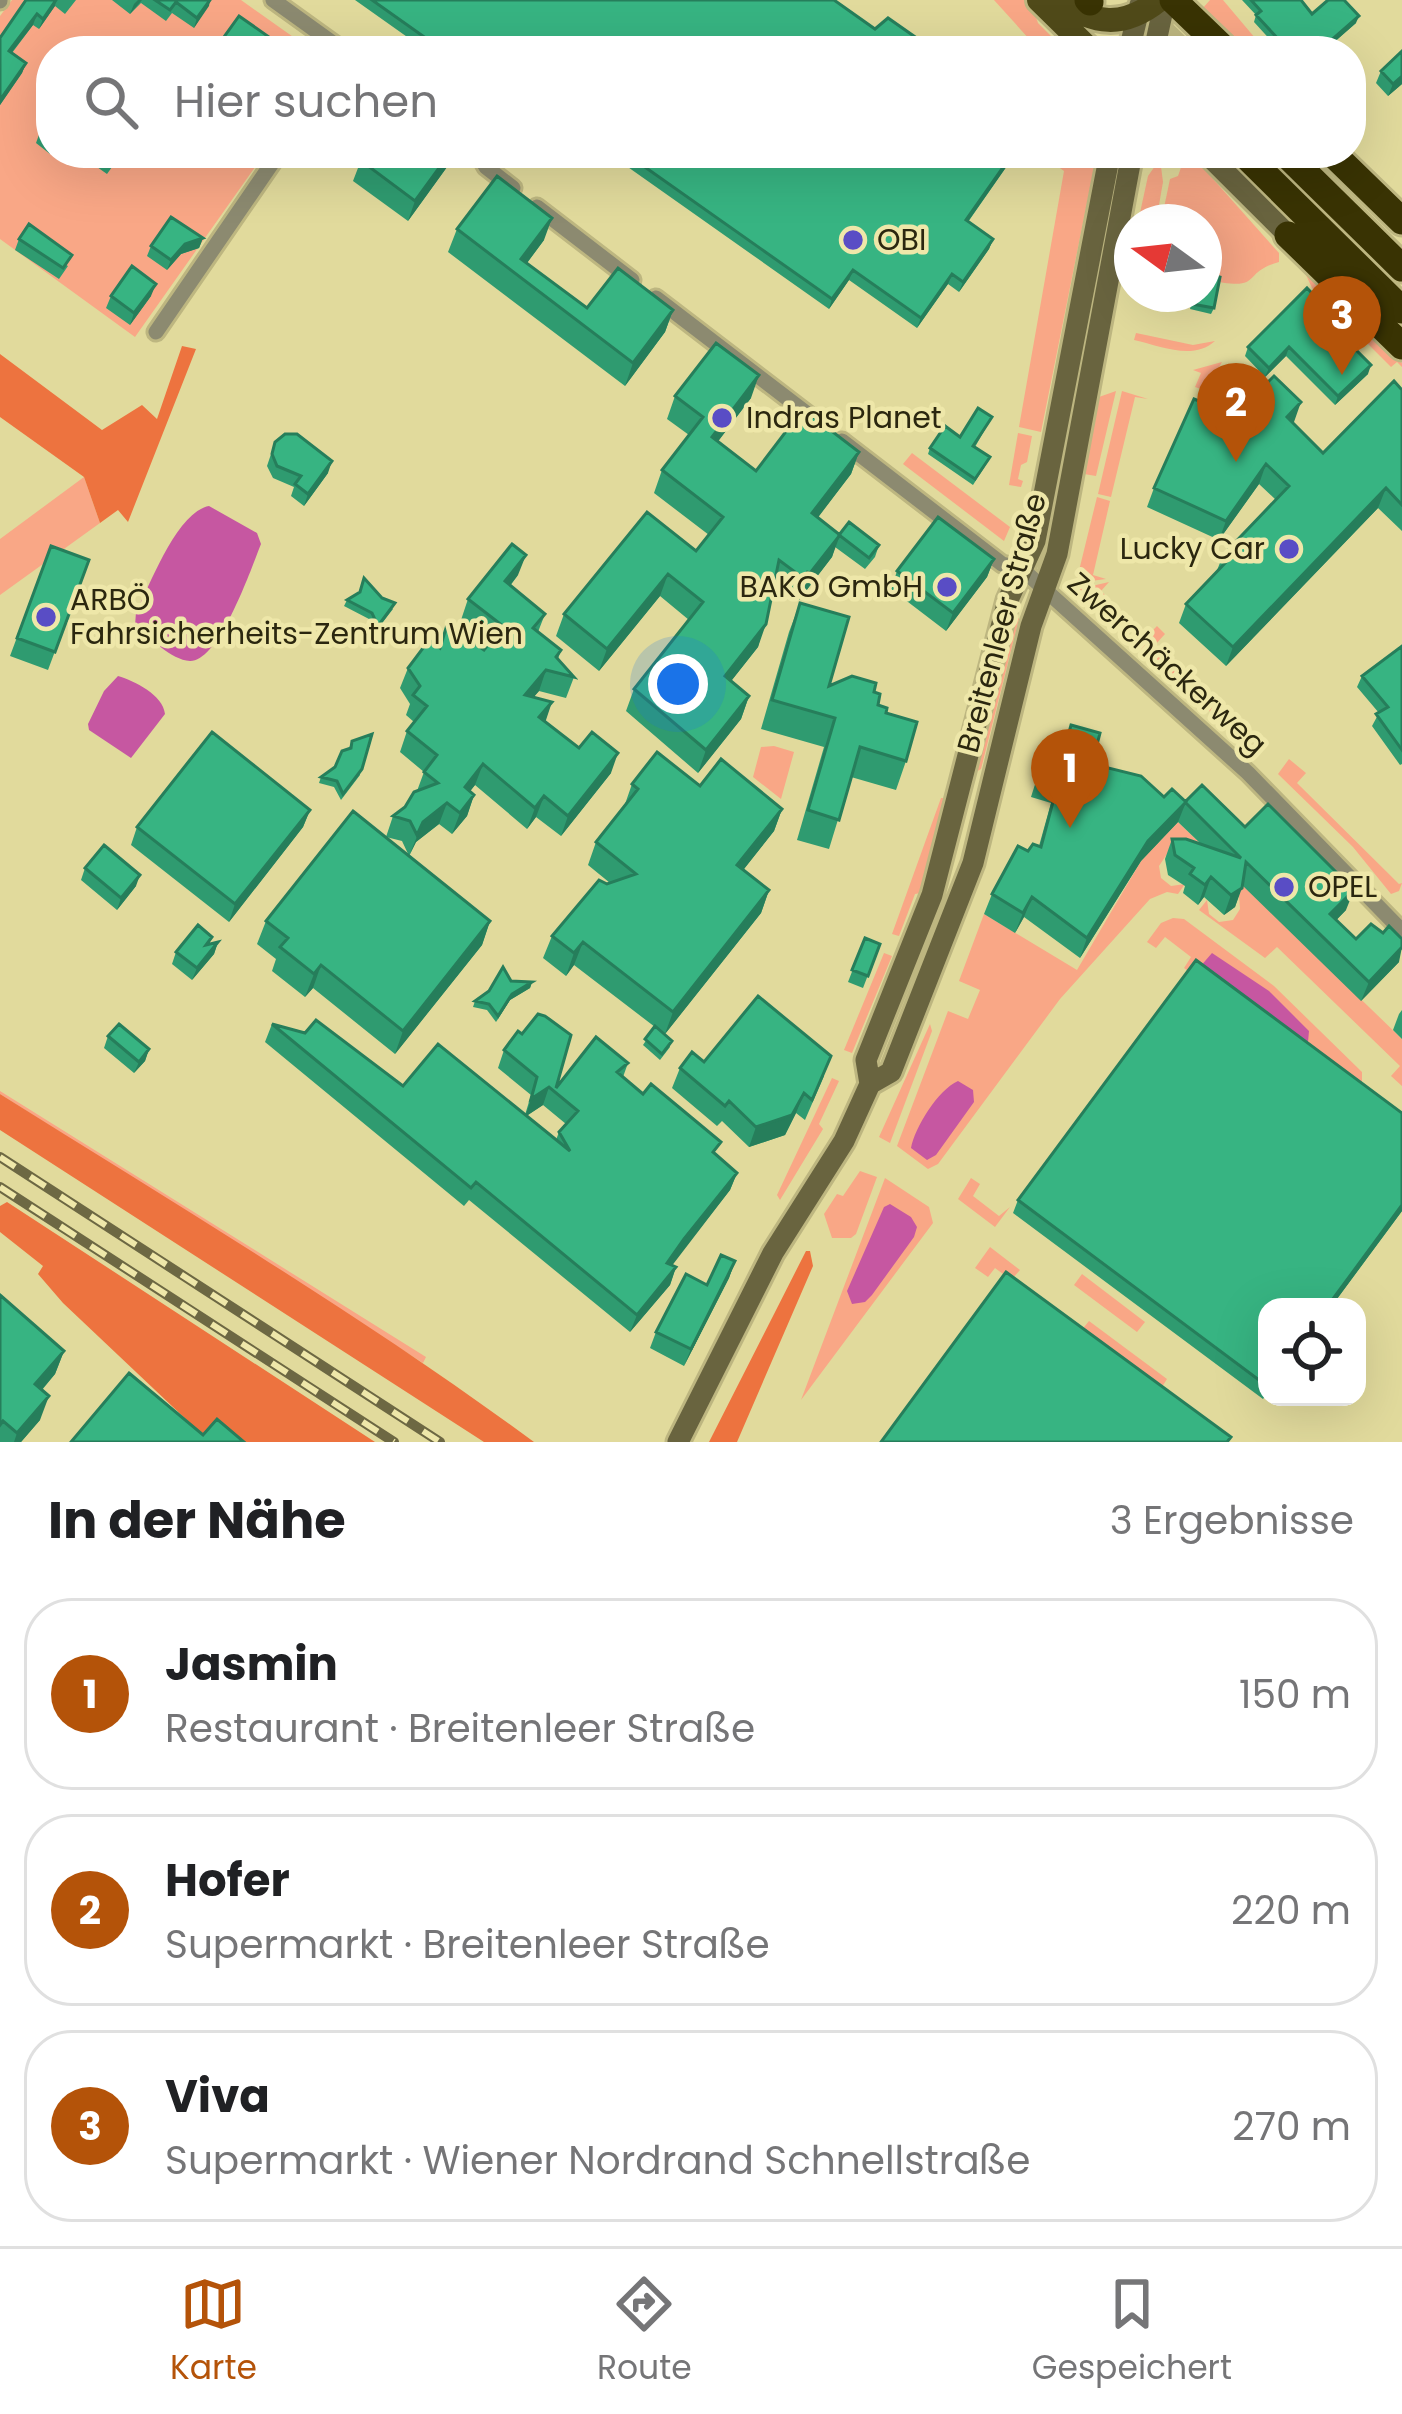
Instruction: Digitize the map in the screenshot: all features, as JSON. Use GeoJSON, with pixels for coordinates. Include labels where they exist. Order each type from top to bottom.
{"type":"FeatureCollection","features":[{"type":"Feature","properties":{"kind":"highway"},"geometry":{"type":"LineString","coordinates":[[1155,3],[1204,36]]}},
{"type":"Feature","properties":{"kind":"highway"},"geometry":{"type":"LineString","coordinates":[[1258,168],[1402,310]]}},
{"type":"Feature","properties":{"kind":"highway"},"geometry":{"type":"LineString","coordinates":[[1300,168],[1402,268]]}},
{"type":"Feature","properties":{"kind":"highway"},"geometry":{"type":"LineString","coordinates":[[1347,168],[1402,221]]}},
{"type":"Feature","properties":{"kind":"highway"},"geometry":{"type":"LineString","coordinates":[[1288,235],[1402,346]]}},
{"type":"Feature","properties":{"kind":"main road"},"geometry":{"type":"LineString","coordinates":[[1039,0],[1075,36]]}},
{"type":"Feature","properties":{"kind":"main road"},"geometry":{"type":"LineString","coordinates":[[1058,0],[1087,19],[1105,20],[1155,3]]}},
{"type":"Feature","properties":{"kind":"main road"},"geometry":{"type":"LineString","coordinates":[[1138,36],[1155,3]]}},
{"type":"Feature","properties":{"kind":"main road"},"geometry":{"type":"LineString","coordinates":[[1154,36],[1155,3]]}},
{"type":"Feature","properties":{"kind":"main road","name":"Breitenleer Straße"},"geometry":{"type":"LineString","coordinates":[[870,1084],[866,1060],[932,895],[1008,601],[1035,541],[1106,168]]}},
{"type":"Feature","properties":{"kind":"main road","name":"Breitenleer Straße"},"geometry":{"type":"LineString","coordinates":[[678,1442],[773,1253],[826,1173],[870,1084],[891,1072],[960,901],[1031,626],[1057,554],[1129,168]]}},
{"type":"Feature","properties":{"kind":"main road"},"geometry":{"type":"LineString","coordinates":[[1221,168],[1288,235]]}},
{"type":"Feature","properties":{"kind":"street"},"geometry":{"type":"LineString","coordinates":[[273,0],[323,36]]}},
{"type":"Feature","properties":{"kind":"street"},"geometry":{"type":"LineString","coordinates":[[156,332],[269,168]]}},
{"type":"Feature","properties":{"kind":"street","name":"Zwerchäckerweg"},"geometry":{"type":"LineString","coordinates":[[487,168],[1002,564],[1022,569],[1248,773],[1402,931]]}},
{"type":"Feature","properties":{"kind":"shaded area"},"geometry":{"type":"Polygon","coordinates":[[[12,0],[241,0],[292,36],[36,36],[36,168],[254,168],[135,337],[0,239],[0,16],[12,0]]]}},
{"type":"Feature","properties":{"kind":"shaded area"},"geometry":{"type":"Polygon","coordinates":[[[994,0],[1025,0],[1051,36],[1026,36],[994,0]]]}},
{"type":"Feature","properties":{"kind":"shaded area"},"geometry":{"type":"Polygon","coordinates":[[[1210,0],[1223,0],[1253,36],[1230,36],[1202,9],[1210,0]]]}},
{"type":"Feature","properties":{"kind":"shaded area"},"geometry":{"type":"Polygon","coordinates":[[[1060,168],[1094,168],[1041,432],[1019,427],[1064,171],[1060,168]]]}},
{"type":"Feature","properties":{"kind":"shaded area"},"geometry":{"type":"Polygon","coordinates":[[[1154,168],[1161,168],[1159,204],[1142,204],[1148,176],[1154,168]]]}},
{"type":"Feature","properties":{"kind":"shaded area"},"geometry":{"type":"Polygon","coordinates":[[[1181,168],[1203,168],[1279,253],[1279,262],[1245,283],[1222,283],[1222,204],[1165,204],[1170,179],[1178,176],[1181,168]]]}},
{"type":"Feature","properties":{"kind":"shaded area"},"geometry":{"type":"Polygon","coordinates":[[[1301,264],[1402,367],[1397,362],[1391,367],[1312,288],[1301,264]]]}},
{"type":"Feature","properties":{"kind":"shaded area"},"geometry":{"type":"Polygon","coordinates":[[[1136,333],[1193,345],[1215,341],[1197,350],[1176,350],[1134,340],[1136,333]]]}},
{"type":"Feature","properties":{"kind":"shaded area"},"geometry":{"type":"Polygon","coordinates":[[[182,346],[196,349],[128,522],[118,510],[100,523],[84,477],[0,417],[0,354],[102,430],[142,405],[157,419],[182,346]]]}},
{"type":"Feature","properties":{"kind":"shaded area"},"geometry":{"type":"Polygon","coordinates":[[[1222,362],[1217,371],[1225,375],[1229,368],[1254,398],[1195,387],[1201,373],[1193,370],[1222,362]]]}},
{"type":"Feature","properties":{"kind":"shaded area"},"geometry":{"type":"Polygon","coordinates":[[[1116,391],[1096,476],[1084,474],[1099,397],[1116,391]]]}},
{"type":"Feature","properties":{"kind":"shaded area"},"geometry":{"type":"Polygon","coordinates":[[[1122,391],[1148,399],[1135,397],[1111,497],[1098,494],[1122,391]]]}},
{"type":"Feature","properties":{"kind":"shaded area"},"geometry":{"type":"Polygon","coordinates":[[[1018,433],[1032,436],[1027,462],[1021,465],[1021,487],[1009,485],[1018,433]]]}},
{"type":"Feature","properties":{"kind":"shaded area"},"geometry":{"type":"Polygon","coordinates":[[[912,453],[1010,527],[1004,541],[903,464],[912,453]]]}},
{"type":"Feature","properties":{"kind":"shaded area"},"geometry":{"type":"Polygon","coordinates":[[[84,477],[100,523],[0,595],[0,539],[84,477]]]}},
{"type":"Feature","properties":{"kind":"shaded area"},"geometry":{"type":"Polygon","coordinates":[[[1097,497],[1110,501],[1093,575],[1106,579],[1076,583],[1097,497]]]}},
{"type":"Feature","properties":{"kind":"shaded area"},"geometry":{"type":"Polygon","coordinates":[[[209,506],[257,533],[261,544],[223,631],[201,657],[183,660],[135,626],[136,612],[176,535],[197,511],[209,506]]]}},
{"type":"Feature","properties":{"kind":"shaded area"},"geometry":{"type":"Polygon","coordinates":[[[1109,582],[1101,591],[1130,620],[1120,629],[1079,589],[1109,582]]]}},
{"type":"Feature","properties":{"kind":"shaded area"},"geometry":{"type":"Polygon","coordinates":[[[1014,613],[1019,619],[981,769],[976,772],[1014,613]]]}},
{"type":"Feature","properties":{"kind":"shaded area"},"geometry":{"type":"Polygon","coordinates":[[[1157,626],[1165,634],[1155,645],[1243,733],[1237,736],[1133,642],[1142,631],[1147,636],[1157,626]]]}},
{"type":"Feature","properties":{"kind":"shaded area"},"geometry":{"type":"Polygon","coordinates":[[[118,676],[154,695],[165,714],[131,758],[89,730],[88,724],[104,691],[118,676]]]}},
{"type":"Feature","properties":{"kind":"shaded area"},"geometry":{"type":"Polygon","coordinates":[[[761,747],[794,752],[781,799],[753,777],[761,747]]]}},
{"type":"Feature","properties":{"kind":"shaded area"},"geometry":{"type":"Polygon","coordinates":[[[1289,759],[1306,773],[1297,783],[1402,883],[1399,891],[1391,894],[1353,847],[1278,774],[1289,759]]]}},
{"type":"Feature","properties":{"kind":"shaded area"},"geometry":{"type":"Polygon","coordinates":[[[941,798],[945,798],[921,893],[915,894],[899,936],[892,934],[941,798]]]}},
{"type":"Feature","properties":{"kind":"shaded area"},"geometry":{"type":"Polygon","coordinates":[[[1178,822],[1402,1039],[1402,1086],[1391,1076],[1400,1066],[1277,947],[1265,958],[1199,910],[1207,900],[1209,914],[1219,922],[1233,920],[1240,909],[1239,895],[1167,854],[1159,866],[1161,878],[1171,886],[1185,884],[1178,894],[1167,892],[1150,899],[1060,999],[938,1164],[928,1169],[897,1146],[948,1011],[968,1019],[980,990],[959,981],[984,914],[1077,970],[1141,861],[1178,822]]]}},
{"type":"Feature","properties":{"kind":"shaded area"},"geometry":{"type":"Polygon","coordinates":[[[1184,919],[1274,986],[1362,1072],[1362,1085],[1184,968],[1191,957],[1165,937],[1156,948],[1147,942],[1161,923],[1184,919]]]}},
{"type":"Feature","properties":{"kind":"shaded area"},"geometry":{"type":"Polygon","coordinates":[[[884,953],[892,956],[852,1053],[844,1050],[884,953]]]}},
{"type":"Feature","properties":{"kind":"shaded area"},"geometry":{"type":"Polygon","coordinates":[[[1212,953],[1269,991],[1309,1031],[1308,1042],[1304,1045],[1199,968],[1212,953]]]}},
{"type":"Feature","properties":{"kind":"shaded area"},"geometry":{"type":"Polygon","coordinates":[[[930,1024],[932,1031],[890,1143],[879,1137],[930,1024]]]}},
{"type":"Feature","properties":{"kind":"shaded area"},"geometry":{"type":"Polygon","coordinates":[[[832,1078],[839,1081],[819,1124],[823,1129],[780,1200],[777,1195],[832,1078]]]}},
{"type":"Feature","properties":{"kind":"shaded area"},"geometry":{"type":"Polygon","coordinates":[[[958,1081],[973,1090],[974,1102],[936,1155],[927,1160],[911,1148],[913,1139],[935,1101],[958,1081]]]}},
{"type":"Feature","properties":{"kind":"shaded area"},"geometry":{"type":"Polygon","coordinates":[[[0,1094],[426,1357],[423,1363],[0,1094]]]}},
{"type":"Feature","properties":{"kind":"shaded area"},"geometry":{"type":"Polygon","coordinates":[[[0,1094],[337,1306],[534,1442],[484,1442],[0,1130],[0,1094]]]}},
{"type":"Feature","properties":{"kind":"shaded area"},"geometry":{"type":"Polygon","coordinates":[[[860,1171],[877,1177],[856,1234],[832,1238],[824,1214],[860,1171]]]}},
{"type":"Feature","properties":{"kind":"shaded area"},"geometry":{"type":"Polygon","coordinates":[[[885,1178],[929,1207],[933,1223],[801,1400],[885,1178]]]}},
{"type":"Feature","properties":{"kind":"shaded area"},"geometry":{"type":"Polygon","coordinates":[[[971,1178],[980,1184],[973,1196],[999,1216],[1010,1207],[995,1227],[958,1199],[971,1178]]]}},
{"type":"Feature","properties":{"kind":"shaded area"},"geometry":{"type":"Polygon","coordinates":[[[7,1202],[375,1442],[210,1442],[63,1303],[38,1274],[43,1266],[0,1232],[0,1206],[7,1202]]]}},
{"type":"Feature","properties":{"kind":"shaded area"},"geometry":{"type":"Polygon","coordinates":[[[890,1204],[911,1217],[917,1227],[914,1237],[872,1295],[852,1304],[847,1291],[884,1207],[890,1204]]]}},
{"type":"Feature","properties":{"kind":"shaded area"},"geometry":{"type":"Polygon","coordinates":[[[990,1247],[1020,1270],[1011,1280],[995,1268],[988,1277],[975,1268],[990,1247]]]}},
{"type":"Feature","properties":{"kind":"shaded area"},"geometry":{"type":"Polygon","coordinates":[[[810,1251],[813,1266],[737,1442],[709,1442],[810,1251]]]}},
{"type":"Feature","properties":{"kind":"shaded area"},"geometry":{"type":"Polygon","coordinates":[[[1082,1274],[1145,1322],[1137,1332],[1074,1285],[1082,1274]]]}},
{"type":"Feature","properties":{"kind":"shaded area"},"geometry":{"type":"Polygon","coordinates":[[[1089,1321],[1167,1379],[1160,1390],[1080,1332],[1089,1321]]]}},
{"type":"Feature","properties":{"kind":"building"},"geometry":{"type":"Polygon","coordinates":[[[26,0],[56,0],[43,19],[37,14],[9,51],[26,63],[0,100],[0,38],[26,0]]]}},
{"type":"Feature","properties":{"kind":"building"},"geometry":{"type":"Polygon","coordinates":[[[155,0],[210,0],[197,18],[176,2],[170,10],[155,0]]]}},
{"type":"Feature","properties":{"kind":"building"},"geometry":{"type":"Polygon","coordinates":[[[372,0],[834,0],[875,29],[888,18],[914,36],[423,36],[372,0]]]}},
{"type":"Feature","properties":{"kind":"building"},"geometry":{"type":"Polygon","coordinates":[[[1251,0],[1301,0],[1312,14],[1328,0],[1344,0],[1359,16],[1336,36],[1275,36],[1256,15],[1261,11],[1251,0]]]}},
{"type":"Feature","properties":{"kind":"building"},"geometry":{"type":"Polygon","coordinates":[[[239,16],[268,36],[225,36],[239,16]]]}},
{"type":"Feature","properties":{"kind":"building"},"geometry":{"type":"Polygon","coordinates":[[[1402,51],[1402,76],[1393,84],[1381,71],[1402,51]]]}},
{"type":"Feature","properties":{"kind":"building"},"geometry":{"type":"Polygon","coordinates":[[[371,168],[439,168],[415,201],[371,168]]]}},
{"type":"Feature","properties":{"kind":"building","name":"OBI"},"geometry":{"type":"Polygon","coordinates":[[[646,168],[1002,168],[966,220],[993,239],[963,282],[952,274],[921,318],[853,270],[832,299],[646,168]]]}},
{"type":"Feature","properties":{"kind":"building"},"geometry":{"type":"Polygon","coordinates":[[[497,176],[552,218],[521,259],[587,308],[618,268],[673,310],[633,363],[457,229],[497,176]]]}},
{"type":"Feature","properties":{"kind":"building"},"geometry":{"type":"Polygon","coordinates":[[[171,217],[203,238],[185,244],[171,260],[151,246],[171,217]]]}},
{"type":"Feature","properties":{"kind":"building"},"geometry":{"type":"Polygon","coordinates":[[[29,224],[72,255],[63,268],[19,239],[29,224]]]}},
{"type":"Feature","properties":{"kind":"building"},"geometry":{"type":"Polygon","coordinates":[[[132,266],[156,284],[134,313],[111,296],[132,266]]]}},
{"type":"Feature","properties":{"kind":"building"},"geometry":{"type":"Polygon","coordinates":[[[1307,288],[1329,311],[1323,317],[1371,365],[1338,396],[1289,347],[1269,368],[1248,347],[1307,288]]]}},
{"type":"Feature","properties":{"kind":"building"},"geometry":{"type":"Polygon","coordinates":[[[716,343],[759,375],[712,437],[756,471],[803,409],[859,452],[812,513],[840,535],[807,577],[808,571],[803,578],[779,560],[766,624],[725,676],[749,696],[706,750],[634,689],[703,602],[668,574],[607,649],[564,614],[647,512],[696,551],[723,517],[662,470],[703,417],[675,396],[716,343]]]}},
{"type":"Feature","properties":{"kind":"building"},"geometry":{"type":"Polygon","coordinates":[[[1274,376],[1301,402],[1287,417],[1323,453],[1394,381],[1402,390],[1402,505],[1386,488],[1233,647],[1186,604],[1228,560],[1223,555],[1289,486],[1266,464],[1226,521],[1154,488],[1194,399],[1204,403],[1216,377],[1256,394],[1274,376]]]}},
{"type":"Feature","properties":{"kind":"building"},"geometry":{"type":"Polygon","coordinates":[[[978,408],[992,417],[973,446],[990,457],[975,479],[930,448],[945,426],[960,437],[978,408]]]}},
{"type":"Feature","properties":{"kind":"building"},"geometry":{"type":"Polygon","coordinates":[[[285,434],[297,434],[332,461],[308,494],[295,484],[301,476],[277,466],[272,454],[275,442],[285,434]]]}},
{"type":"Feature","properties":{"kind":"building"},"geometry":{"type":"Polygon","coordinates":[[[938,517],[994,559],[953,613],[897,571],[938,517]]]}},
{"type":"Feature","properties":{"kind":"building"},"geometry":{"type":"Polygon","coordinates":[[[849,522],[879,545],[869,558],[839,535],[849,522]]]}},
{"type":"Feature","properties":{"kind":"building"},"geometry":{"type":"Polygon","coordinates":[[[512,544],[526,555],[505,581],[545,614],[533,628],[561,650],[556,657],[574,677],[546,670],[525,695],[552,702],[539,717],[579,748],[592,732],[618,753],[568,816],[544,796],[535,808],[483,764],[465,787],[474,795],[460,813],[447,803],[423,822],[417,835],[410,821],[393,816],[414,792],[438,783],[424,772],[437,755],[407,731],[427,706],[413,695],[420,686],[408,668],[429,640],[440,648],[447,625],[484,650],[503,626],[468,599],[512,544]]]}},
{"type":"Feature","properties":{"kind":"building","name":"ARBÖ Fahrsicherheits-Zentrum Wien"},"geometry":{"type":"Polygon","coordinates":[[[51,546],[89,560],[55,652],[17,638],[51,546]]]}},
{"type":"Feature","properties":{"kind":"building"},"geometry":{"type":"Polygon","coordinates":[[[364,578],[382,598],[395,603],[378,626],[372,613],[347,600],[360,592],[364,578]]]}},
{"type":"Feature","properties":{"kind":"building"},"geometry":{"type":"Polygon","coordinates":[[[800,603],[849,617],[829,686],[852,676],[876,683],[878,705],[887,708],[886,713],[917,722],[906,761],[860,747],[839,820],[808,810],[835,718],[772,700],[800,603]]]}},
{"type":"Feature","properties":{"kind":"building"},"geometry":{"type":"Polygon","coordinates":[[[1402,646],[1402,750],[1376,714],[1388,707],[1362,676],[1402,646]]]}},
{"type":"Feature","properties":{"kind":"building"},"geometry":{"type":"Polygon","coordinates":[[[1071,725],[1100,733],[1092,764],[1141,776],[1164,797],[1172,789],[1186,802],[1148,841],[1087,938],[1032,897],[1023,913],[992,894],[1018,846],[1028,851],[1033,844],[1041,847],[1058,783],[1039,777],[1045,753],[1062,758],[1071,725]]]}},
{"type":"Feature","properties":{"kind":"building"},"geometry":{"type":"Polygon","coordinates":[[[212,732],[310,810],[235,904],[137,827],[212,732]]]}},
{"type":"Feature","properties":{"kind":"building"},"geometry":{"type":"Polygon","coordinates":[[[372,734],[362,769],[343,794],[337,781],[321,777],[335,767],[352,741],[372,734]]]}},
{"type":"Feature","properties":{"kind":"building"},"geometry":{"type":"Polygon","coordinates":[[[657,752],[700,786],[721,759],[782,809],[737,865],[769,890],[673,1012],[583,942],[574,953],[552,936],[599,880],[607,884],[636,874],[596,842],[638,789],[632,784],[657,752]]]}},
{"type":"Feature","properties":{"kind":"building"},"geometry":{"type":"Polygon","coordinates":[[[1202,785],[1245,827],[1268,804],[1354,890],[1330,914],[1356,939],[1371,924],[1383,933],[1389,926],[1402,939],[1402,947],[1369,982],[1246,862],[1242,888],[1231,895],[1211,877],[1205,885],[1190,874],[1194,868],[1175,855],[1172,839],[1186,839],[1241,858],[1185,802],[1202,785]]]}},
{"type":"Feature","properties":{"kind":"building"},"geometry":{"type":"Polygon","coordinates":[[[353,811],[490,921],[403,1031],[321,965],[314,974],[280,947],[288,938],[266,921],[353,811]]]}},
{"type":"Feature","properties":{"kind":"building"},"geometry":{"type":"Polygon","coordinates":[[[104,845],[140,875],[121,898],[85,868],[104,845]]]}},
{"type":"Feature","properties":{"kind":"building"},"geometry":{"type":"Polygon","coordinates":[[[198,925],[212,937],[206,945],[218,942],[197,968],[176,952],[198,925]]]}},
{"type":"Feature","properties":{"kind":"building"},"geometry":{"type":"Polygon","coordinates":[[[865,938],[880,944],[868,976],[852,970],[865,938]]]}},
{"type":"Feature","properties":{"kind":"building"},"geometry":{"type":"Polygon","coordinates":[[[1196,960],[1402,1113],[1402,1205],[1334,1298],[1258,1298],[1258,1379],[1018,1200],[1196,960]]]}},
{"type":"Feature","properties":{"kind":"building"},"geometry":{"type":"Polygon","coordinates":[[[503,967],[511,981],[532,982],[512,994],[498,1016],[489,1004],[475,1001],[489,991],[503,967]]]}},
{"type":"Feature","properties":{"kind":"building"},"geometry":{"type":"Polygon","coordinates":[[[758,996],[831,1056],[812,1100],[804,1093],[792,1115],[756,1127],[729,1101],[725,1106],[680,1068],[692,1052],[704,1062],[758,996]]]}},
{"type":"Feature","properties":{"kind":"building"},"geometry":{"type":"Polygon","coordinates":[[[538,1014],[571,1035],[556,1088],[596,1037],[628,1063],[617,1072],[643,1094],[651,1084],[721,1142],[713,1152],[737,1173],[667,1263],[676,1267],[637,1315],[476,1182],[471,1188],[272,1024],[305,1033],[316,1020],[403,1086],[438,1044],[570,1151],[559,1132],[578,1111],[549,1087],[531,1099],[537,1077],[504,1050],[538,1014]]]}},
{"type":"Feature","properties":{"kind":"building"},"geometry":{"type":"Polygon","coordinates":[[[119,1024],[149,1049],[139,1062],[108,1036],[119,1024]]]}},
{"type":"Feature","properties":{"kind":"building"},"geometry":{"type":"Polygon","coordinates":[[[655,1026],[672,1041],[662,1054],[645,1039],[655,1026]]]}},
{"type":"Feature","properties":{"kind":"building"},"geometry":{"type":"Polygon","coordinates":[[[721,1255],[735,1261],[691,1349],[656,1332],[686,1274],[707,1285],[721,1255]]]}},
{"type":"Feature","properties":{"kind":"building"},"geometry":{"type":"Polygon","coordinates":[[[1006,1272],[1231,1437],[1227,1442],[881,1442],[1006,1272]]]}},
{"type":"Feature","properties":{"kind":"building"},"geometry":{"type":"Polygon","coordinates":[[[0,1295],[64,1351],[35,1384],[49,1396],[17,1433],[3,1421],[0,1425],[0,1295]]]}},
{"type":"Feature","properties":{"kind":"building"},"geometry":{"type":"Polygon","coordinates":[[[129,1373],[203,1435],[217,1419],[244,1442],[71,1442],[129,1373]]]}},
{"type":"Feature","properties":{"kind":"tunnel"},"geometry":{"type":"LineString","coordinates":[[1129,0],[1166,36]]}},
{"type":"Feature","properties":{"kind":"railway"},"geometry":{"type":"LineString","coordinates":[[0,1157],[440,1442]]}},
{"type":"Feature","properties":{"kind":"railway"},"geometry":{"type":"LineString","coordinates":[[0,1187],[394,1442]]}},
{"type":"Feature","properties":{"kind":"place","name":"OBI"},"geometry":{"type":"Point","coordinates":[853,240]}},
{"type":"Feature","properties":{"kind":"place","name":"Viva"},"geometry":{"type":"Point","coordinates":[1342,375]}},
{"type":"Feature","properties":{"kind":"place","name":"Indras Planet"},"geometry":{"type":"Point","coordinates":[722,418]}},
{"type":"Feature","properties":{"kind":"place","name":"Hofer"},"geometry":{"type":"Point","coordinates":[1236,462]}},
{"type":"Feature","properties":{"kind":"place","name":"Lucky Car"},"geometry":{"type":"Point","coordinates":[1289,549]}},
{"type":"Feature","properties":{"kind":"place","name":"BAKO GmbH"},"geometry":{"type":"Point","coordinates":[947,587]}},
{"type":"Feature","properties":{"kind":"place","name":"ARBÖ Fahrsicherheits-Zentrum Wien"},"geometry":{"type":"Point","coordinates":[46,617]}},
{"type":"Feature","properties":{"kind":"place","name":"Jasmin"},"geometry":{"type":"Point","coordinates":[1070,828]}},
{"type":"Feature","properties":{"kind":"place","name":"OPEL"},"geometry":{"type":"Point","coordinates":[1284,887]}}]}
